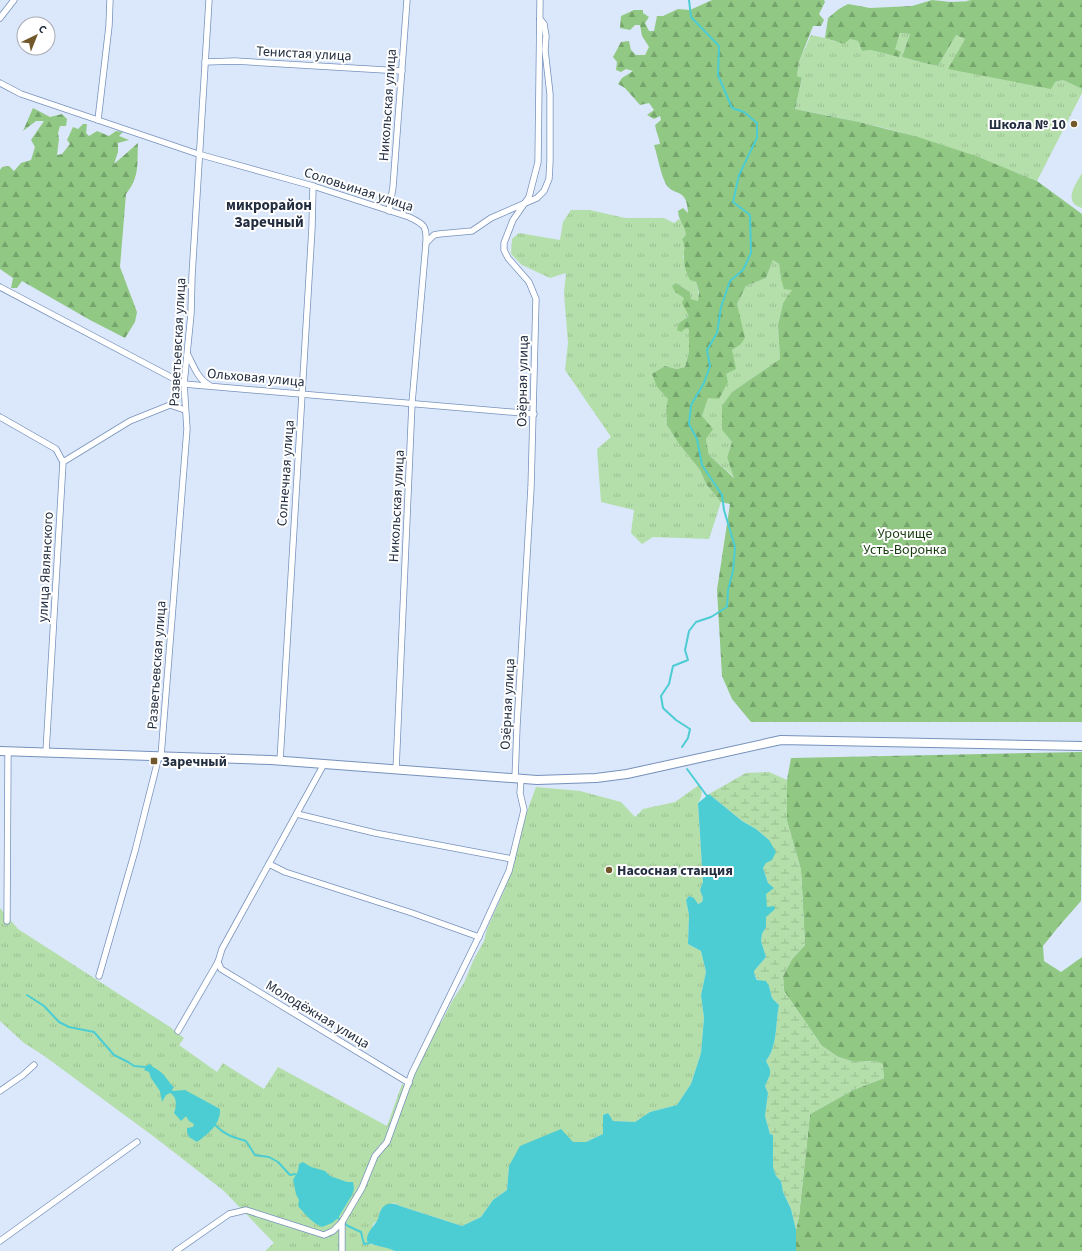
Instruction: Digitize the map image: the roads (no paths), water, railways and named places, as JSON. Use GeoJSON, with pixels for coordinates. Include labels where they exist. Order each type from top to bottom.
{"type":"FeatureCollection","features":[{"type":"Feature","properties":{"kind":"street"},"geometry":{"type":"LineString","coordinates":[[0,18],[14,0]]}},
{"type":"Feature","properties":{"kind":"street"},"geometry":{"type":"LineString","coordinates":[[98,120],[109,26],[110,0]]}},
{"type":"Feature","properties":{"kind":"street","name":"Разветьевская улица"},"geometry":{"type":"LineString","coordinates":[[99,976],[135,851],[160,756],[187,428],[184,384],[192,314],[192,276],[198,154],[209,0]]}},
{"type":"Feature","properties":{"kind":"street","name":"Никольская улица"},"geometry":{"type":"LineString","coordinates":[[388,211],[393,187],[407,0]]}},
{"type":"Feature","properties":{"kind":"street","name":"Озёрная улица"},"geometry":{"type":"LineString","coordinates":[[512,859],[524,810],[518,779],[517,718],[531,488],[536,299],[529,282],[508,258],[504,250],[504,243],[513,220],[529,197],[538,162],[540,0]]}},
{"type":"Feature","properties":{"kind":"street"},"geometry":{"type":"LineString","coordinates":[[426,243],[434,235],[472,231],[491,218],[537,198],[544,190],[549,179],[550,94],[545,50],[546,36],[544,24],[540,19]]}},
{"type":"Feature","properties":{"kind":"street","name":"Тенистая улица"},"geometry":{"type":"LineString","coordinates":[[205,62],[236,61],[402,71]]}},
{"type":"Feature","properties":{"kind":"street","name":"Соловьиная улица"},"geometry":{"type":"LineString","coordinates":[[0,83],[22,94],[198,154],[313,186],[409,217],[420,222],[424,227],[427,232],[426,243]]}},
{"type":"Feature","properties":{"kind":"street","name":"Солнечная улица"},"geometry":{"type":"LineString","coordinates":[[280,761],[312,228],[313,186]]}},
{"type":"Feature","properties":{"kind":"street","name":"Никольская улица"},"geometry":{"type":"LineString","coordinates":[[396,770],[412,403],[426,243]]}},
{"type":"Feature","properties":{"kind":"street","name":"Ольховая улица"},"geometry":{"type":"LineString","coordinates":[[0,287],[184,384],[534,414]]}},
{"type":"Feature","properties":{"kind":"street"},"geometry":{"type":"LineString","coordinates":[[188,354],[200,377],[209,385]]}},
{"type":"Feature","properties":{"kind":"street"},"geometry":{"type":"LineString","coordinates":[[0,417],[56,449],[63,462],[130,421],[170,405],[185,410]]}},
{"type":"Feature","properties":{"kind":"street","name":"улица Являнского"},"geometry":{"type":"LineString","coordinates":[[46,752],[63,462]]}},
{"type":"Feature","properties":{"kind":"street"},"geometry":{"type":"LineString","coordinates":[[7,921],[9,768],[4,751],[280,761],[518,779],[576,779],[627,774],[781,740],[1082,746]]}},
{"type":"Feature","properties":{"kind":"street"},"geometry":{"type":"LineString","coordinates":[[178,1031],[218,962],[222,949],[324,764]]}},
{"type":"Feature","properties":{"kind":"street"},"geometry":{"type":"LineString","coordinates":[[176,1251],[229,1214],[246,1210],[324,1235],[333,1231],[342,1222],[362,1188],[375,1156],[387,1142],[409,1083],[479,937],[509,871],[512,859],[375,833],[297,814]]}},
{"type":"Feature","properties":{"kind":"street"},"geometry":{"type":"LineString","coordinates":[[269,864],[285,872],[412,913],[479,937]]}},
{"type":"Feature","properties":{"kind":"street","name":"Молодёжная улица"},"geometry":{"type":"LineString","coordinates":[[218,962],[221,969],[409,1083]]}},
{"type":"Feature","properties":{"kind":"street"},"geometry":{"type":"LineString","coordinates":[[0,1091],[34,1065]]}},
{"type":"Feature","properties":{"kind":"street"},"geometry":{"type":"LineString","coordinates":[[0,1241],[137,1142]]}},
{"type":"Feature","properties":{"kind":"street"},"geometry":{"type":"LineString","coordinates":[[342,1222],[342,1251]]}},
{"type":"Feature","properties":{"kind":"water"},"geometry":{"type":"Polygon","coordinates":[[[709,794],[742,821],[756,829],[769,840],[776,852],[772,860],[766,863],[763,868],[768,883],[774,888],[766,894],[767,907],[774,906],[775,909],[766,917],[766,927],[762,934],[761,941],[766,957],[754,971],[757,980],[766,981],[772,998],[779,1005],[773,1048],[766,1061],[770,1069],[770,1075],[765,1086],[768,1093],[765,1116],[770,1134],[773,1135],[773,1167],[776,1176],[781,1181],[783,1192],[791,1209],[796,1230],[796,1251],[395,1251],[367,1241],[368,1235],[378,1219],[379,1213],[387,1204],[398,1205],[462,1226],[481,1217],[493,1200],[507,1190],[509,1166],[520,1146],[561,1129],[573,1142],[586,1142],[603,1134],[603,1115],[608,1113],[613,1121],[635,1122],[650,1112],[677,1105],[691,1084],[701,1053],[704,1018],[701,995],[706,972],[701,951],[688,944],[689,915],[686,900],[689,896],[694,898],[698,904],[702,902],[703,898],[700,890],[703,882],[698,803],[709,794]]]}},
{"type":"Feature","properties":{"kind":"water"},"geometry":{"type":"Polygon","coordinates":[[[150,1064],[165,1076],[174,1087],[172,1090],[173,1091],[185,1090],[220,1109],[220,1114],[216,1124],[197,1142],[189,1137],[187,1132],[187,1128],[193,1127],[194,1124],[189,1121],[186,1116],[181,1121],[174,1113],[176,1102],[172,1094],[170,1093],[166,1095],[162,1102],[160,1091],[151,1078],[149,1072],[144,1070],[147,1065],[150,1064]]]}},
{"type":"Feature","properties":{"kind":"water"},"geometry":{"type":"Polygon","coordinates":[[[303,1162],[311,1167],[325,1171],[330,1176],[347,1182],[353,1182],[354,1189],[352,1195],[338,1218],[332,1223],[322,1227],[312,1221],[298,1206],[299,1200],[293,1180],[298,1171],[299,1164],[303,1162]]]}},
{"type":"Feature","properties":{"kind":"waterway"},"geometry":{"type":"LineString","coordinates":[[682,747],[688,738],[690,729],[676,720],[663,708],[661,696],[669,684],[673,666],[688,660],[685,650],[689,631],[696,622],[711,617],[727,607],[728,590],[733,571],[735,547],[724,510],[722,495],[702,465],[697,439],[689,424],[691,405],[704,383],[710,366],[707,350],[717,333],[721,307],[730,281],[743,270],[751,253],[750,215],[733,202],[739,175],[757,138],[757,123],[744,112],[732,108],[718,75],[719,46],[691,17],[689,0]]}},
{"type":"Feature","properties":{"kind":"waterway"},"geometry":{"type":"LineString","coordinates":[[687,769],[707,796]]}},
{"type":"Feature","properties":{"kind":"waterway"},"geometry":{"type":"LineString","coordinates":[[27,995],[44,1006],[59,1022],[69,1027],[94,1032],[114,1055],[134,1066],[145,1067]]}},
{"type":"Feature","properties":{"kind":"waterway"},"geometry":{"type":"LineString","coordinates":[[215,1125],[229,1135],[246,1141],[255,1155],[269,1157],[278,1162],[290,1175],[295,1174]]}},
{"type":"Feature","properties":{"kind":"waterway"},"geometry":{"type":"LineString","coordinates":[[338,1218],[348,1226],[361,1232],[364,1244],[370,1243]]}},
{"type":"Feature","properties":{"kind":"place","name":"Школа № 10"},"geometry":{"type":"Point","coordinates":[1074,124]}},
{"type":"Feature","properties":{"kind":"place","name":"Заречный"},"geometry":{"type":"Point","coordinates":[154,761]}},
{"type":"Feature","properties":{"kind":"place","name":"Насосная станция"},"geometry":{"type":"Point","coordinates":[609,870]}},
{"type":"Feature","properties":{"kind":"district","name":"микрорайон Заречный"},"geometry":{"type":"Point","coordinates":[269,214]}},
{"type":"Feature","properties":{"kind":"park label","name":"Урочище Усть-Воронка"},"geometry":{"type":"Point","coordinates":[905,542]}}]}
